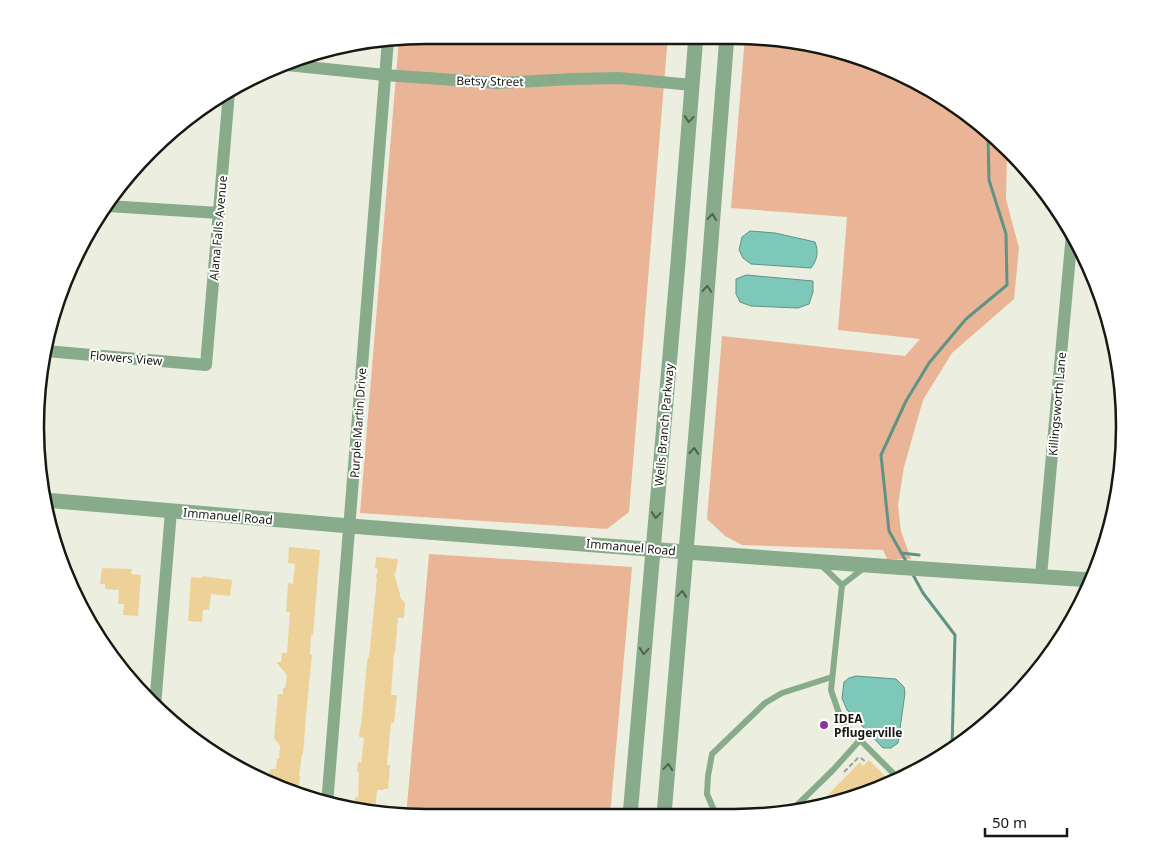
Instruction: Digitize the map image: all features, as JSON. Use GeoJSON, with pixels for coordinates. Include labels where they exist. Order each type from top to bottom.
{"type":"FeatureCollection","features":[{"type":"Feature","properties":{"kind":"street","name":"Wells Branch Parkway"},"geometry":{"type":"LineString","coordinates":[[631,809],[695,44]]}},
{"type":"Feature","properties":{"kind":"street"},"geometry":{"type":"LineString","coordinates":[[665,809],[726,44]]}},
{"type":"Feature","properties":{"kind":"street","name":"Purple Martin Drive"},"geometry":{"type":"LineString","coordinates":[[328,796],[387,46]]}},
{"type":"Feature","properties":{"kind":"street","name":"Betsy Street"},"geometry":{"type":"LineString","coordinates":[[298,66],[385,75],[497,83],[619,78],[692,85]]}},
{"type":"Feature","properties":{"kind":"street","name":"Alana Falls Avenue"},"geometry":{"type":"LineString","coordinates":[[206,365],[228,99]]}},
{"type":"Feature","properties":{"kind":"street"},"geometry":{"type":"LineString","coordinates":[[113,206],[219,213]]}},
{"type":"Feature","properties":{"kind":"street","name":"Killingsworth Lane"},"geometry":{"type":"LineString","coordinates":[[1041,576],[1071,246]]}},
{"type":"Feature","properties":{"kind":"street","name":"Flowers View"},"geometry":{"type":"LineString","coordinates":[[51,351],[206,365]]}},
{"type":"Feature","properties":{"kind":"street","name":"Immanuel Road"},"geometry":{"type":"LineString","coordinates":[[51,501],[686,552],[1084,579]]}},
{"type":"Feature","properties":{"kind":"street","name":"Immanuel Road"},"geometry":{"type":"LineString","coordinates":[[156,697],[171,511]]}},
{"type":"Feature","properties":{"kind":"lane"},"geometry":{"type":"LineString","coordinates":[[817,561],[842,585]]}},
{"type":"Feature","properties":{"kind":"lane"},"geometry":{"type":"LineString","coordinates":[[868,565],[842,585],[830,690],[842,722],[894,774]]}},
{"type":"Feature","properties":{"kind":"lane"},"geometry":{"type":"LineString","coordinates":[[713,809],[707,794],[712,754],[765,703],[782,693],[832,677]]}},
{"type":"Feature","properties":{"kind":"lane"},"geometry":{"type":"LineString","coordinates":[[799,803],[860,740]]}},
{"type":"Feature","properties":{"kind":"path"},"geometry":{"type":"LineString","coordinates":[[839,777],[858,758],[866,762]]}},
{"type":"Feature","properties":{"kind":"shaded area"},"geometry":{"type":"Polygon","coordinates":[[[667,44],[629,512],[607,529],[360,513],[398,45],[667,44]]]}},
{"type":"Feature","properties":{"kind":"shaded area"},"geometry":{"type":"Polygon","coordinates":[[[744,44],[783,47],[833,57],[857,64],[903,83],[946,108],[967,123],[1007,159],[1006,199],[1019,248],[1014,299],[952,353],[923,400],[904,467],[898,505],[901,531],[911,559],[887,559],[883,550],[742,545],[725,536],[707,519],[722,336],[905,356],[920,339],[838,330],[847,217],[731,208],[744,44]]]}},
{"type":"Feature","properties":{"kind":"shaded area"},"geometry":{"type":"Polygon","coordinates":[[[429,554],[632,567],[611,809],[407,808],[429,554]]]}},
{"type":"Feature","properties":{"kind":"water"},"geometry":{"type":"Polygon","coordinates":[[[750,231],[775,233],[815,242],[817,256],[815,262],[811,268],[751,264],[743,258],[739,250],[742,237],[750,231]]]}},
{"type":"Feature","properties":{"kind":"water"},"geometry":{"type":"Polygon","coordinates":[[[746,275],[813,281],[813,292],[809,304],[798,308],[751,306],[740,302],[736,294],[736,279],[746,275]]]}},
{"type":"Feature","properties":{"kind":"water"},"geometry":{"type":"Polygon","coordinates":[[[856,676],[896,679],[904,687],[905,693],[898,743],[891,748],[883,748],[847,710],[842,698],[844,682],[856,676]]]}},
{"type":"Feature","properties":{"kind":"building"},"geometry":{"type":"Polygon","coordinates":[[[289,547],[320,550],[299,787],[269,775],[270,769],[276,769],[277,758],[279,759],[280,746],[274,738],[278,694],[283,694],[287,675],[276,662],[281,662],[282,653],[287,653],[290,612],[286,612],[288,583],[293,584],[295,564],[288,563],[289,547]]]}},
{"type":"Feature","properties":{"kind":"building"},"geometry":{"type":"Polygon","coordinates":[[[376,557],[398,559],[396,573],[394,573],[400,597],[405,603],[404,618],[398,618],[394,653],[391,695],[397,695],[394,723],[391,723],[387,765],[390,765],[388,789],[377,790],[376,806],[355,802],[355,797],[358,798],[358,762],[361,763],[364,738],[359,737],[378,569],[375,568],[376,557]]]}},
{"type":"Feature","properties":{"kind":"building"},"geometry":{"type":"Polygon","coordinates":[[[102,568],[132,569],[131,574],[141,575],[138,616],[123,615],[124,604],[118,604],[119,590],[105,589],[105,584],[100,584],[102,568]]]}},
{"type":"Feature","properties":{"kind":"building"},"geometry":{"type":"Polygon","coordinates":[[[202,576],[232,580],[230,596],[211,594],[209,610],[203,610],[202,622],[188,621],[191,577],[202,578],[202,576]]]}},
{"type":"Feature","properties":{"kind":"building"},"geometry":{"type":"Polygon","coordinates":[[[869,760],[886,777],[857,789],[825,798],[860,762],[863,766],[869,760]]]}},
{"type":"Feature","properties":{"kind":"waterway"},"geometry":{"type":"LineString","coordinates":[[907,563],[889,531],[881,455],[906,401],[929,363],[966,319],[1007,285],[1006,234],[989,180],[988,141]]}},
{"type":"Feature","properties":{"kind":"waterway"},"geometry":{"type":"LineString","coordinates":[[901,553],[919,555]]}},
{"type":"Feature","properties":{"kind":"waterway"},"geometry":{"type":"LineString","coordinates":[[912,573],[923,593],[955,635],[952,741]]}},
{"type":"Feature","properties":{"kind":"place","name":"IDEA Pflugerville"},"geometry":{"type":"Point","coordinates":[824,725]}}]}
